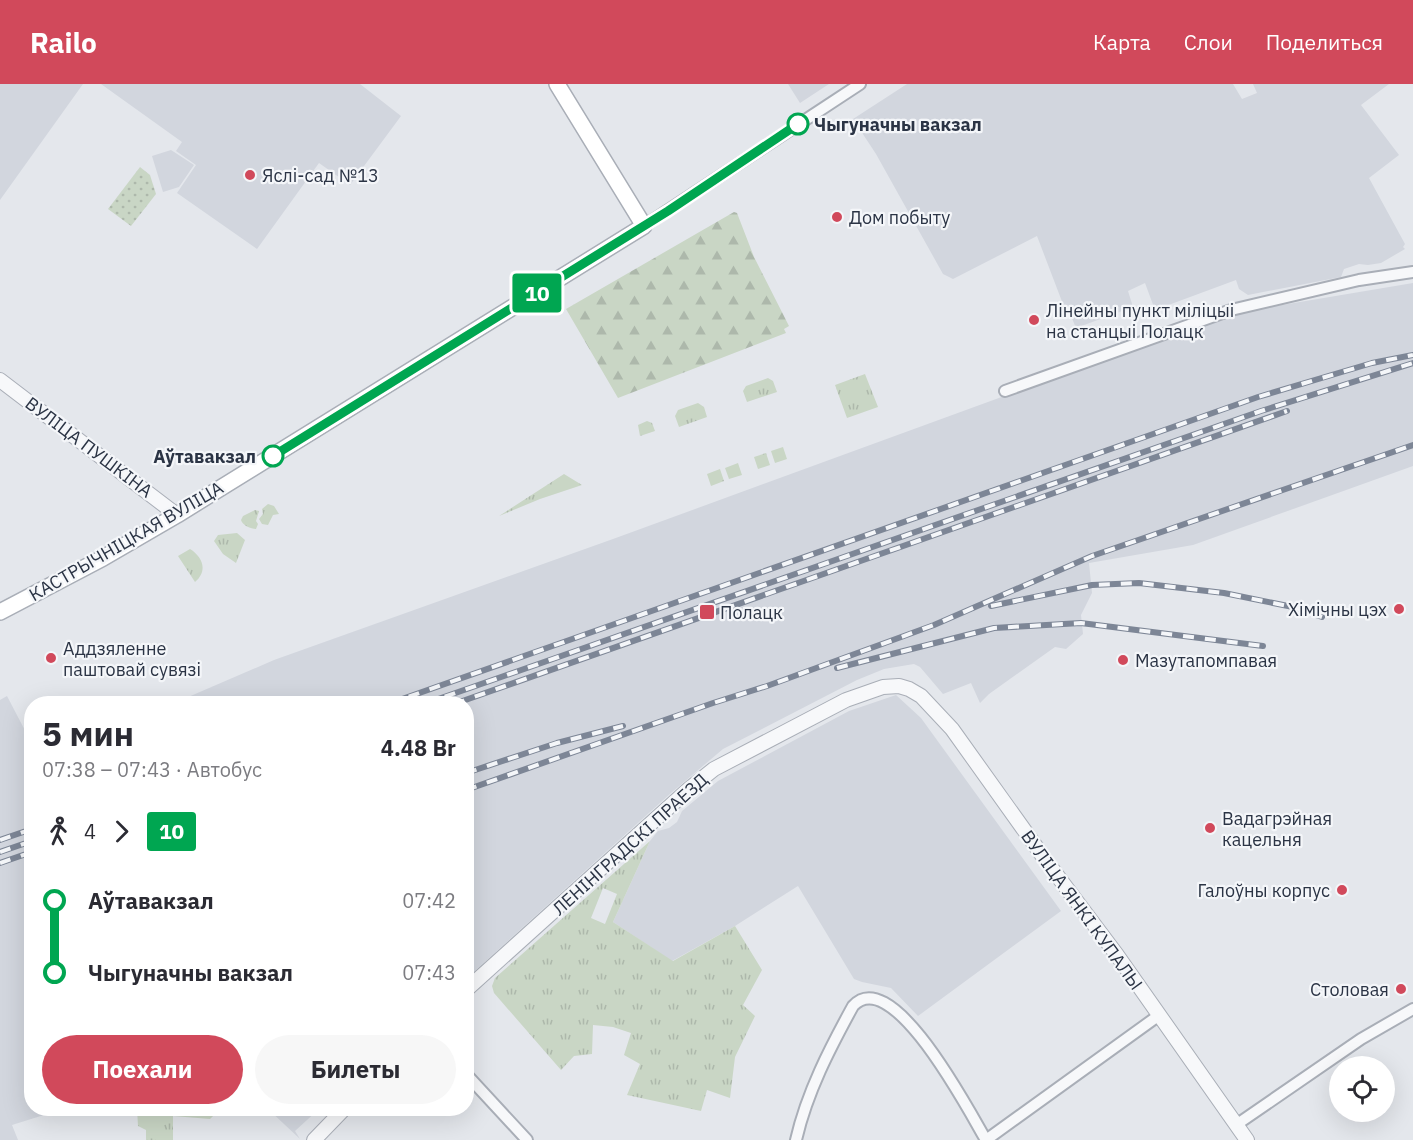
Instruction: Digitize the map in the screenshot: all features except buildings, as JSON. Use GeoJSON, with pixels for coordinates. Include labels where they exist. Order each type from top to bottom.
{"type":"FeatureCollection","features":[{"type":"Feature","properties":{"kind":"main road"},"geometry":{"type":"LineString","coordinates":[[557,84],[644,226]]}},
{"type":"Feature","properties":{"kind":"main road","name":"КАСТРЫЧНІЦКАЯ ВУЛІЦА"},"geometry":{"type":"LineString","coordinates":[[0,612],[177,515],[644,226]]}},
{"type":"Feature","properties":{"kind":"street","name":"КАСТРЫЧНІЦКАЯ ВУЛІЦА"},"geometry":{"type":"LineString","coordinates":[[644,226],[860,84]]}},
{"type":"Feature","properties":{"kind":"street"},"geometry":{"type":"LineString","coordinates":[[1005,391],[1231,310],[1359,280],[1413,272]]}},
{"type":"Feature","properties":{"kind":"street","name":"ВУЛІЦА ПУШКІНА"},"geometry":{"type":"LineString","coordinates":[[0,380],[177,515]]}},
{"type":"Feature","properties":{"kind":"street","name":"ЛЕНІНГРАДСКІ ПРАЕЗД"},"geometry":{"type":"LineString","coordinates":[[474,983],[689,789],[714,770],[846,700],[883,687],[899,686],[909,689]]}},
{"type":"Feature","properties":{"kind":"street","name":"ВУЛІЦА ЯНКІ КУПАЛЫ"},"geometry":{"type":"LineString","coordinates":[[909,689],[927,702],[952,729],[1043,857],[1117,955],[1247,1140]]}},
{"type":"Feature","properties":{"kind":"street"},"geometry":{"type":"LineString","coordinates":[[796,1140],[812,1089],[827,1053],[858,1000],[868,997],[882,1001],[899,1013],[918,1032],[950,1078],[986,1140],[1158,1016]]}},
{"type":"Feature","properties":{"kind":"street"},"geometry":{"type":"LineString","coordinates":[[1236,1125],[1360,1039],[1413,1009]]}},
{"type":"Feature","properties":{"kind":"street"},"geometry":{"type":"LineString","coordinates":[[474,1083],[527,1140]]}},
{"type":"Feature","properties":{"kind":"street"},"geometry":{"type":"LineString","coordinates":[[314,1140],[337,1116]]}},
{"type":"Feature","properties":{"kind":"shaded area"},"geometry":{"type":"Polygon","coordinates":[[[0,84],[83,84],[0,200],[0,84]]]}},
{"type":"Feature","properties":{"kind":"shaded area","name":"Яслі-сад №13"},"geometry":{"type":"Polygon","coordinates":[[[101,84],[360,84],[401,116],[350,185],[319,163],[257,249],[177,193],[196,165],[176,151],[182,142],[101,84]]]}},
{"type":"Feature","properties":{"kind":"shaded area"},"geometry":{"type":"Polygon","coordinates":[[[788,84],[829,84],[800,103],[788,84]]]}},
{"type":"Feature","properties":{"kind":"shaded area"},"geometry":{"type":"Polygon","coordinates":[[[907,84],[1233,84],[1242,99],[1257,93],[1253,84],[1389,84],[1361,105],[1399,155],[1369,178],[1405,244],[1403,247],[1405,249],[1381,263],[1359,264],[1344,269],[1341,277],[1248,295],[1239,289],[1236,280],[1155,310],[1145,283],[1128,291],[1133,307],[1076,328],[1069,311],[1066,312],[1037,236],[953,279],[943,274],[876,154],[853,119],[907,84]]]}},
{"type":"Feature","properties":{"kind":"shaded area"},"geometry":{"type":"Polygon","coordinates":[[[171,150],[194,165],[179,187],[163,192],[152,156],[171,150]]]}},
{"type":"Feature","properties":{"kind":"shaded area"},"geometry":{"type":"Polygon","coordinates":[[[1413,283],[1413,466],[1193,545],[1089,563],[1092,593],[1081,615],[1083,634],[1066,649],[1055,647],[989,694],[980,703],[971,683],[943,694],[920,667],[914,664],[884,669],[857,680],[723,749],[671,793],[474,972],[474,696],[191,696],[274,660],[1229,314],[1413,283]]]}},
{"type":"Feature","properties":{"kind":"shaded area"},"geometry":{"type":"Polygon","coordinates":[[[896,695],[921,718],[1061,911],[918,1016],[891,988],[854,979],[798,886],[735,926],[672,961],[613,922],[650,841],[658,831],[669,828],[677,822],[682,811],[718,781],[849,711],[896,695]]]}},
{"type":"Feature","properties":{"kind":"shaded area"},"geometry":{"type":"Polygon","coordinates":[[[7,696],[24,729],[24,1116],[41,1116],[12,1125],[18,1140],[0,1140],[0,700],[7,696]]]}},
{"type":"Feature","properties":{"kind":"shaded area"},"geometry":{"type":"Polygon","coordinates":[[[275,1116],[311,1116],[295,1131],[300,1139],[275,1116]]]}},
{"type":"Feature","properties":{"kind":"green space"},"geometry":{"type":"Polygon","coordinates":[[[140,167],[150,175],[156,194],[131,226],[108,209],[140,167]]]}},
{"type":"Feature","properties":{"kind":"green space"},"geometry":{"type":"Polygon","coordinates":[[[734,212],[737,213],[754,257],[789,326],[784,329],[786,333],[618,398],[566,309],[734,212]]]}},
{"type":"Feature","properties":{"kind":"green space"},"geometry":{"type":"Polygon","coordinates":[[[865,374],[878,407],[847,418],[835,385],[865,374]]]}},
{"type":"Feature","properties":{"kind":"green space"},"geometry":{"type":"Polygon","coordinates":[[[768,378],[773,381],[777,392],[747,402],[743,391],[746,386],[768,378]]]}},
{"type":"Feature","properties":{"kind":"green space"},"geometry":{"type":"Polygon","coordinates":[[[698,403],[704,407],[707,417],[679,427],[675,416],[678,410],[698,403]]]}},
{"type":"Feature","properties":{"kind":"green space"},"geometry":{"type":"Polygon","coordinates":[[[647,421],[652,423],[655,431],[640,436],[638,425],[647,421]]]}},
{"type":"Feature","properties":{"kind":"green space"},"geometry":{"type":"Polygon","coordinates":[[[783,447],[787,459],[775,463],[771,451],[783,447]]]}},
{"type":"Feature","properties":{"kind":"green space"},"geometry":{"type":"Polygon","coordinates":[[[766,453],[770,465],[758,469],[754,457],[766,453]]]}},
{"type":"Feature","properties":{"kind":"green space"},"geometry":{"type":"Polygon","coordinates":[[[738,463],[742,475],[729,479],[725,468],[738,463]]]}},
{"type":"Feature","properties":{"kind":"green space"},"geometry":{"type":"Polygon","coordinates":[[[720,469],[724,481],[711,486],[707,474],[720,469]]]}},
{"type":"Feature","properties":{"kind":"green space"},"geometry":{"type":"Polygon","coordinates":[[[564,474],[582,485],[499,516],[564,474]]]}},
{"type":"Feature","properties":{"kind":"green space"},"geometry":{"type":"Polygon","coordinates":[[[268,504],[274,506],[279,514],[273,515],[268,525],[262,524],[259,519],[263,514],[262,509],[268,504]]]}},
{"type":"Feature","properties":{"kind":"green space"},"geometry":{"type":"Polygon","coordinates":[[[255,510],[259,511],[256,529],[243,524],[241,520],[243,516],[255,510]]]}},
{"type":"Feature","properties":{"kind":"green space"},"geometry":{"type":"Polygon","coordinates":[[[237,533],[245,540],[236,563],[223,554],[214,541],[218,535],[237,533]]]}},
{"type":"Feature","properties":{"kind":"green space"},"geometry":{"type":"Polygon","coordinates":[[[190,549],[201,560],[203,569],[195,582],[178,556],[190,549]]]}},
{"type":"Feature","properties":{"kind":"green space"},"geometry":{"type":"Polygon","coordinates":[[[650,841],[613,922],[673,961],[735,926],[762,970],[743,1005],[755,1016],[735,1057],[730,1098],[707,1090],[701,1111],[627,1095],[640,1064],[624,1055],[631,1033],[613,1027],[593,1025],[592,1054],[574,1056],[561,1070],[494,993],[492,986],[495,978],[650,841]],[[603,888],[591,918],[605,924],[617,894],[603,888]]]}},
{"type":"Feature","properties":{"kind":"green space"},"geometry":{"type":"Polygon","coordinates":[[[137,1116],[173,1116],[173,1140],[146,1140],[146,1130],[138,1126],[137,1116]]]}},
{"type":"Feature","properties":{"kind":"green space"},"geometry":{"type":"Polygon","coordinates":[[[173,1116],[213,1116],[210,1119],[173,1116]]]}},
{"type":"Feature","properties":{"kind":"railway"},"geometry":{"type":"LineString","coordinates":[[411,696],[1258,397],[1372,363],[1413,355]]}},
{"type":"Feature","properties":{"kind":"railway"},"geometry":{"type":"LineString","coordinates":[[447,696],[1261,411],[1413,363]]}},
{"type":"Feature","properties":{"kind":"railway"},"geometry":{"type":"LineString","coordinates":[[474,697],[1287,411]]}},
{"type":"Feature","properties":{"kind":"railway"},"geometry":{"type":"LineString","coordinates":[[474,787],[767,686],[934,625],[1092,556],[1413,445]]}},
{"type":"Feature","properties":{"kind":"railway"},"geometry":{"type":"LineString","coordinates":[[991,606],[1092,585],[1139,583],[1224,593],[1293,607],[1322,617]]}},
{"type":"Feature","properties":{"kind":"railway"},"geometry":{"type":"LineString","coordinates":[[837,668],[994,628],[1081,623],[1263,646]]}},
{"type":"Feature","properties":{"kind":"railway"},"geometry":{"type":"LineString","coordinates":[[474,770],[557,743],[623,726]]}},
{"type":"Feature","properties":{"kind":"railway"},"geometry":{"type":"LineString","coordinates":[[0,840],[24,832]]}},
{"type":"Feature","properties":{"kind":"railway"},"geometry":{"type":"LineString","coordinates":[[0,852],[24,844]]}},
{"type":"Feature","properties":{"kind":"railway"},"geometry":{"type":"LineString","coordinates":[[0,863],[24,855]]}},
{"type":"Feature","properties":{"kind":"bus line","name":"10"},"geometry":{"type":"LineString","coordinates":[[273,456],[668,211],[798,124]]}},
{"type":"Feature","properties":{"kind":"place","name":"Чыгуначны вакзал"},"geometry":{"type":"Point","coordinates":[798,124]}},
{"type":"Feature","properties":{"kind":"place","name":"Яслі-сад №13"},"geometry":{"type":"Point","coordinates":[250,175]}},
{"type":"Feature","properties":{"kind":"place","name":"Дом побыту"},"geometry":{"type":"Point","coordinates":[837,217]}},
{"type":"Feature","properties":{"kind":"place","name":"Лінейны пункт міліцыі на станцыі Полацк"},"geometry":{"type":"Point","coordinates":[1034,320]}},
{"type":"Feature","properties":{"kind":"place","name":"Аўтавакзал"},"geometry":{"type":"Point","coordinates":[273,456]}},
{"type":"Feature","properties":{"kind":"place","name":"Хімічны цэх"},"geometry":{"type":"Point","coordinates":[1399,609]}},
{"type":"Feature","properties":{"kind":"place","name":"Полацк"},"geometry":{"type":"Point","coordinates":[707,612]}},
{"type":"Feature","properties":{"kind":"place","name":"Аддзяленне паштовай сувязі"},"geometry":{"type":"Point","coordinates":[51,658]}},
{"type":"Feature","properties":{"kind":"place","name":"Мазутапомпавая"},"geometry":{"type":"Point","coordinates":[1123,660]}},
{"type":"Feature","properties":{"kind":"place","name":"Вадагрэйная кацельня"},"geometry":{"type":"Point","coordinates":[1210,828]}},
{"type":"Feature","properties":{"kind":"place","name":"Галоўны корпус"},"geometry":{"type":"Point","coordinates":[1342,890]}},
{"type":"Feature","properties":{"kind":"place","name":"Столовая"},"geometry":{"type":"Point","coordinates":[1401,989]}}]}
